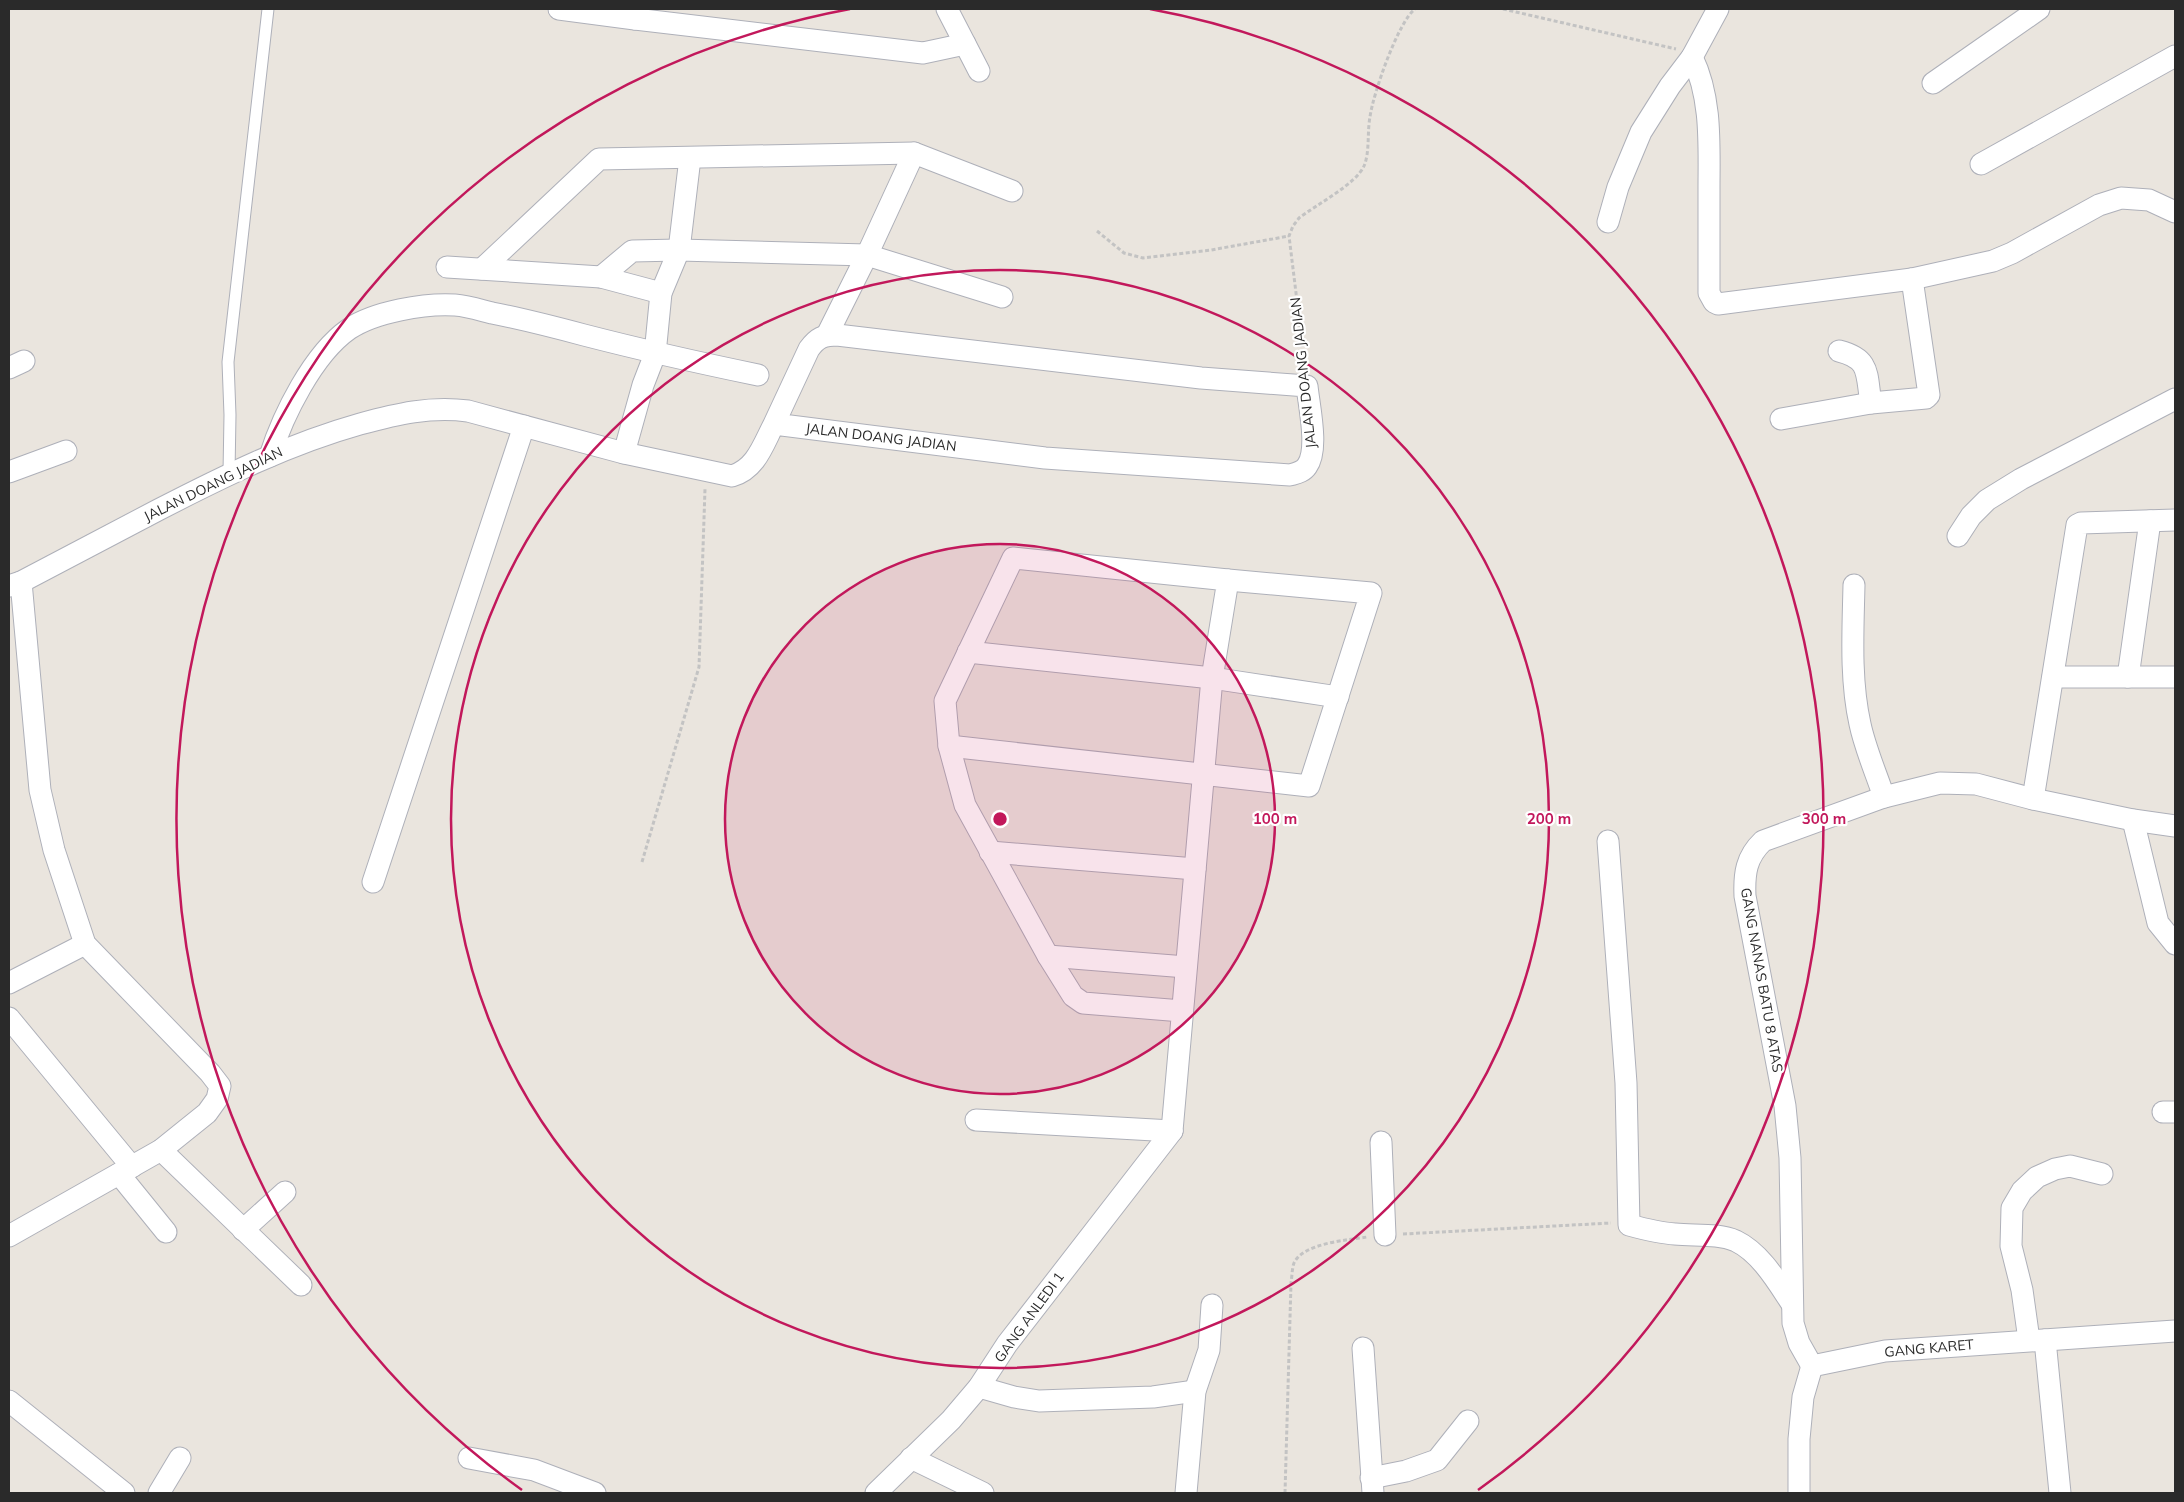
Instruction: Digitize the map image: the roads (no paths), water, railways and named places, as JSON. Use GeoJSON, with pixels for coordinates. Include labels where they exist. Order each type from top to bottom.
{"type":"FeatureCollection","features":[{"type":"Feature","properties":{"kind":"street"},"geometry":{"type":"LineString","coordinates":[[559,9],[636,14],[922,53],[965,44]]}},
{"type":"Feature","properties":{"kind":"street"},"geometry":{"type":"LineString","coordinates":[[947,9],[979,71]]}},
{"type":"Feature","properties":{"kind":"street"},"geometry":{"type":"LineString","coordinates":[[1608,222],[1618,187],[1641,132],[1670,86],[1693,55],[1718,9]]}},
{"type":"Feature","properties":{"kind":"street"},"geometry":{"type":"LineString","coordinates":[[1933,83],[2039,9]]}},
{"type":"Feature","properties":{"kind":"street"},"geometry":{"type":"LineString","coordinates":[[1693,55],[1703,88],[1709,128],[1709,293],[1714,302],[1726,303],[1912,279],[2002,259],[2111,200],[2139,198],[2149,200],[2175,212]]}},
{"type":"Feature","properties":{"kind":"street"},"geometry":{"type":"LineString","coordinates":[[1982,164],[2175,56]]}},
{"type":"Feature","properties":{"kind":"street"},"geometry":{"type":"LineString","coordinates":[[774,424],[809,349],[816,340],[826,335],[867,255],[914,153]]}},
{"type":"Feature","properties":{"kind":"street"},"geometry":{"type":"LineString","coordinates":[[482,269],[599,159],[914,153],[1012,191]]}},
{"type":"Feature","properties":{"kind":"street"},"geometry":{"type":"LineString","coordinates":[[624,453],[642,385],[655,354],[660,293],[679,250],[690,158]]}},
{"type":"Feature","properties":{"kind":"street"},"geometry":{"type":"LineString","coordinates":[[602,277],[632,252],[679,250],[867,255],[1002,297]]}},
{"type":"Feature","properties":{"kind":"street"},"geometry":{"type":"LineString","coordinates":[[447,266],[602,277],[660,293]]}},
{"type":"Feature","properties":{"kind":"street"},"geometry":{"type":"LineString","coordinates":[[1781,419],[1871,402],[1926,398],[1929,394],[1912,279]]}},
{"type":"Feature","properties":{"kind":"street"},"geometry":{"type":"LineString","coordinates":[[270,456],[280,425],[327,349],[349,329],[370,318],[406,310],[457,305],[532,321],[655,354],[758,375]]}},
{"type":"Feature","properties":{"kind":"street","name":"JALAN DOANG JADIAN"},"geometry":{"type":"LineString","coordinates":[[15,584],[229,473],[320,435],[400,413],[426,409],[449,408],[468,411],[624,453],[732,476],[741,474],[752,465],[774,424],[1044,458],[1290,475],[1299,473],[1306,468],[1313,451],[1307,386],[1201,378],[826,335]]}},
{"type":"Feature","properties":{"kind":"street"},"geometry":{"type":"LineString","coordinates":[[1839,351],[1857,356],[1864,366],[1871,402]]}},
{"type":"Feature","properties":{"kind":"street"},"geometry":{"type":"LineString","coordinates":[[1958,536],[1971,516],[1986,500],[2021,479],[2175,399]]}},
{"type":"Feature","properties":{"kind":"street"},"geometry":{"type":"LineString","coordinates":[[373,882],[524,426]]}},
{"type":"Feature","properties":{"kind":"street"},"geometry":{"type":"LineString","coordinates":[[9,472],[66,451]]}},
{"type":"Feature","properties":{"kind":"street"},"geometry":{"type":"LineString","coordinates":[[2033,799],[2078,525],[2082,523],[2175,520]]}},
{"type":"Feature","properties":{"kind":"street"},"geometry":{"type":"LineString","coordinates":[[2128,677],[2150,521]]}},
{"type":"Feature","properties":{"kind":"street"},"geometry":{"type":"LineString","coordinates":[[949,746],[1309,786],[1372,593],[1013,558],[945,701],[949,746],[966,805],[1048,956],[1073,996],[1083,1004],[1182,1011]]}},
{"type":"Feature","properties":{"kind":"street"},"geometry":{"type":"LineString","coordinates":[[976,1120],[1172,1131],[1212,678],[1228,580]]}},
{"type":"Feature","properties":{"kind":"street"},"geometry":{"type":"LineString","coordinates":[[9,1236],[161,1150],[207,1113],[217,1098],[220,1086],[210,1073],[85,944],[54,850],[40,790],[15,584]]}},
{"type":"Feature","properties":{"kind":"street"},"geometry":{"type":"LineString","coordinates":[[1854,586],[1853,653],[1856,697],[1860,724],[1884,797]]}},
{"type":"Feature","properties":{"kind":"street"},"geometry":{"type":"LineString","coordinates":[[968,652],[1212,678],[1338,697]]}},
{"type":"Feature","properties":{"kind":"street"},"geometry":{"type":"LineString","coordinates":[[2053,677],[2175,677]]}},
{"type":"Feature","properties":{"kind":"street","name":"GANG NANAS BATU 8 ATAS"},"geometry":{"type":"LineString","coordinates":[[1812,1366],[1799,1343],[1794,1323],[1792,1304],[1790,1158],[1786,1114],[1745,896],[1744,875],[1754,850],[1763,841],[1884,797],[1940,783],[1976,784],[2033,799],[2134,820],[2175,826]]}},
{"type":"Feature","properties":{"kind":"street"},"geometry":{"type":"LineString","coordinates":[[2134,820],[2158,922],[2175,944]]}},
{"type":"Feature","properties":{"kind":"street"},"geometry":{"type":"LineString","coordinates":[[1608,841],[1626,1083],[1629,1225],[1673,1234],[1713,1236],[1736,1241],[1752,1253],[1772,1275],[1792,1304]]}},
{"type":"Feature","properties":{"kind":"street"},"geometry":{"type":"LineString","coordinates":[[990,852],[1195,869]]}},
{"type":"Feature","properties":{"kind":"street"},"geometry":{"type":"LineString","coordinates":[[9,982],[85,944]]}},
{"type":"Feature","properties":{"kind":"street"},"geometry":{"type":"LineString","coordinates":[[1048,956],[1186,966]]}},
{"type":"Feature","properties":{"kind":"street"},"geometry":{"type":"LineString","coordinates":[[9,1018],[126,1171],[166,1232]]}},
{"type":"Feature","properties":{"kind":"street","name":"GANG ANLEDI 1"},"geometry":{"type":"LineString","coordinates":[[876,1493],[951,1420],[979,1387],[1007,1344],[1172,1131]]}},
{"type":"Feature","properties":{"kind":"street"},"geometry":{"type":"LineString","coordinates":[[1381,1142],[1385,1235]]}},
{"type":"Feature","properties":{"kind":"street"},"geometry":{"type":"LineString","coordinates":[[161,1150],[300,1285]]}},
{"type":"Feature","properties":{"kind":"street"},"geometry":{"type":"LineString","coordinates":[[2060,1493],[2037,1340],[2011,1246],[2012,1208],[2027,1186],[2037,1177],[2055,1169],[2070,1166],[2102,1174]]}},
{"type":"Feature","properties":{"kind":"street"},"geometry":{"type":"LineString","coordinates":[[243,1230],[285,1192]]}},
{"type":"Feature","properties":{"kind":"street"},"geometry":{"type":"LineString","coordinates":[[1186,1493],[1195,1391],[1209,1350],[1212,1305]]}},
{"type":"Feature","properties":{"kind":"street","name":"GANG KARET"},"geometry":{"type":"LineString","coordinates":[[1812,1366],[1885,1351],[2175,1331]]}},
{"type":"Feature","properties":{"kind":"street"},"geometry":{"type":"LineString","coordinates":[[1363,1348],[1372,1485],[1437,1460],[1468,1421]]}},
{"type":"Feature","properties":{"kind":"street"},"geometry":{"type":"LineString","coordinates":[[1799,1493],[1799,1438],[1803,1397],[1812,1366]]}},
{"type":"Feature","properties":{"kind":"street"},"geometry":{"type":"LineString","coordinates":[[979,1387],[1014,1398],[1039,1401],[1153,1398],[1195,1391]]}},
{"type":"Feature","properties":{"kind":"street"},"geometry":{"type":"LineString","coordinates":[[9,1401],[124,1493]]}},
{"type":"Feature","properties":{"kind":"street"},"geometry":{"type":"LineString","coordinates":[[159,1493],[180,1458]]}},
{"type":"Feature","properties":{"kind":"street"},"geometry":{"type":"LineString","coordinates":[[469,1458],[534,1470],[595,1493]]}},
{"type":"Feature","properties":{"kind":"street"},"geometry":{"type":"LineString","coordinates":[[911,1458],[983,1493]]}},
{"type":"Feature","properties":{"kind":"lane"},"geometry":{"type":"LineString","coordinates":[[229,473],[230,415],[228,362],[268,9]]}}]}
